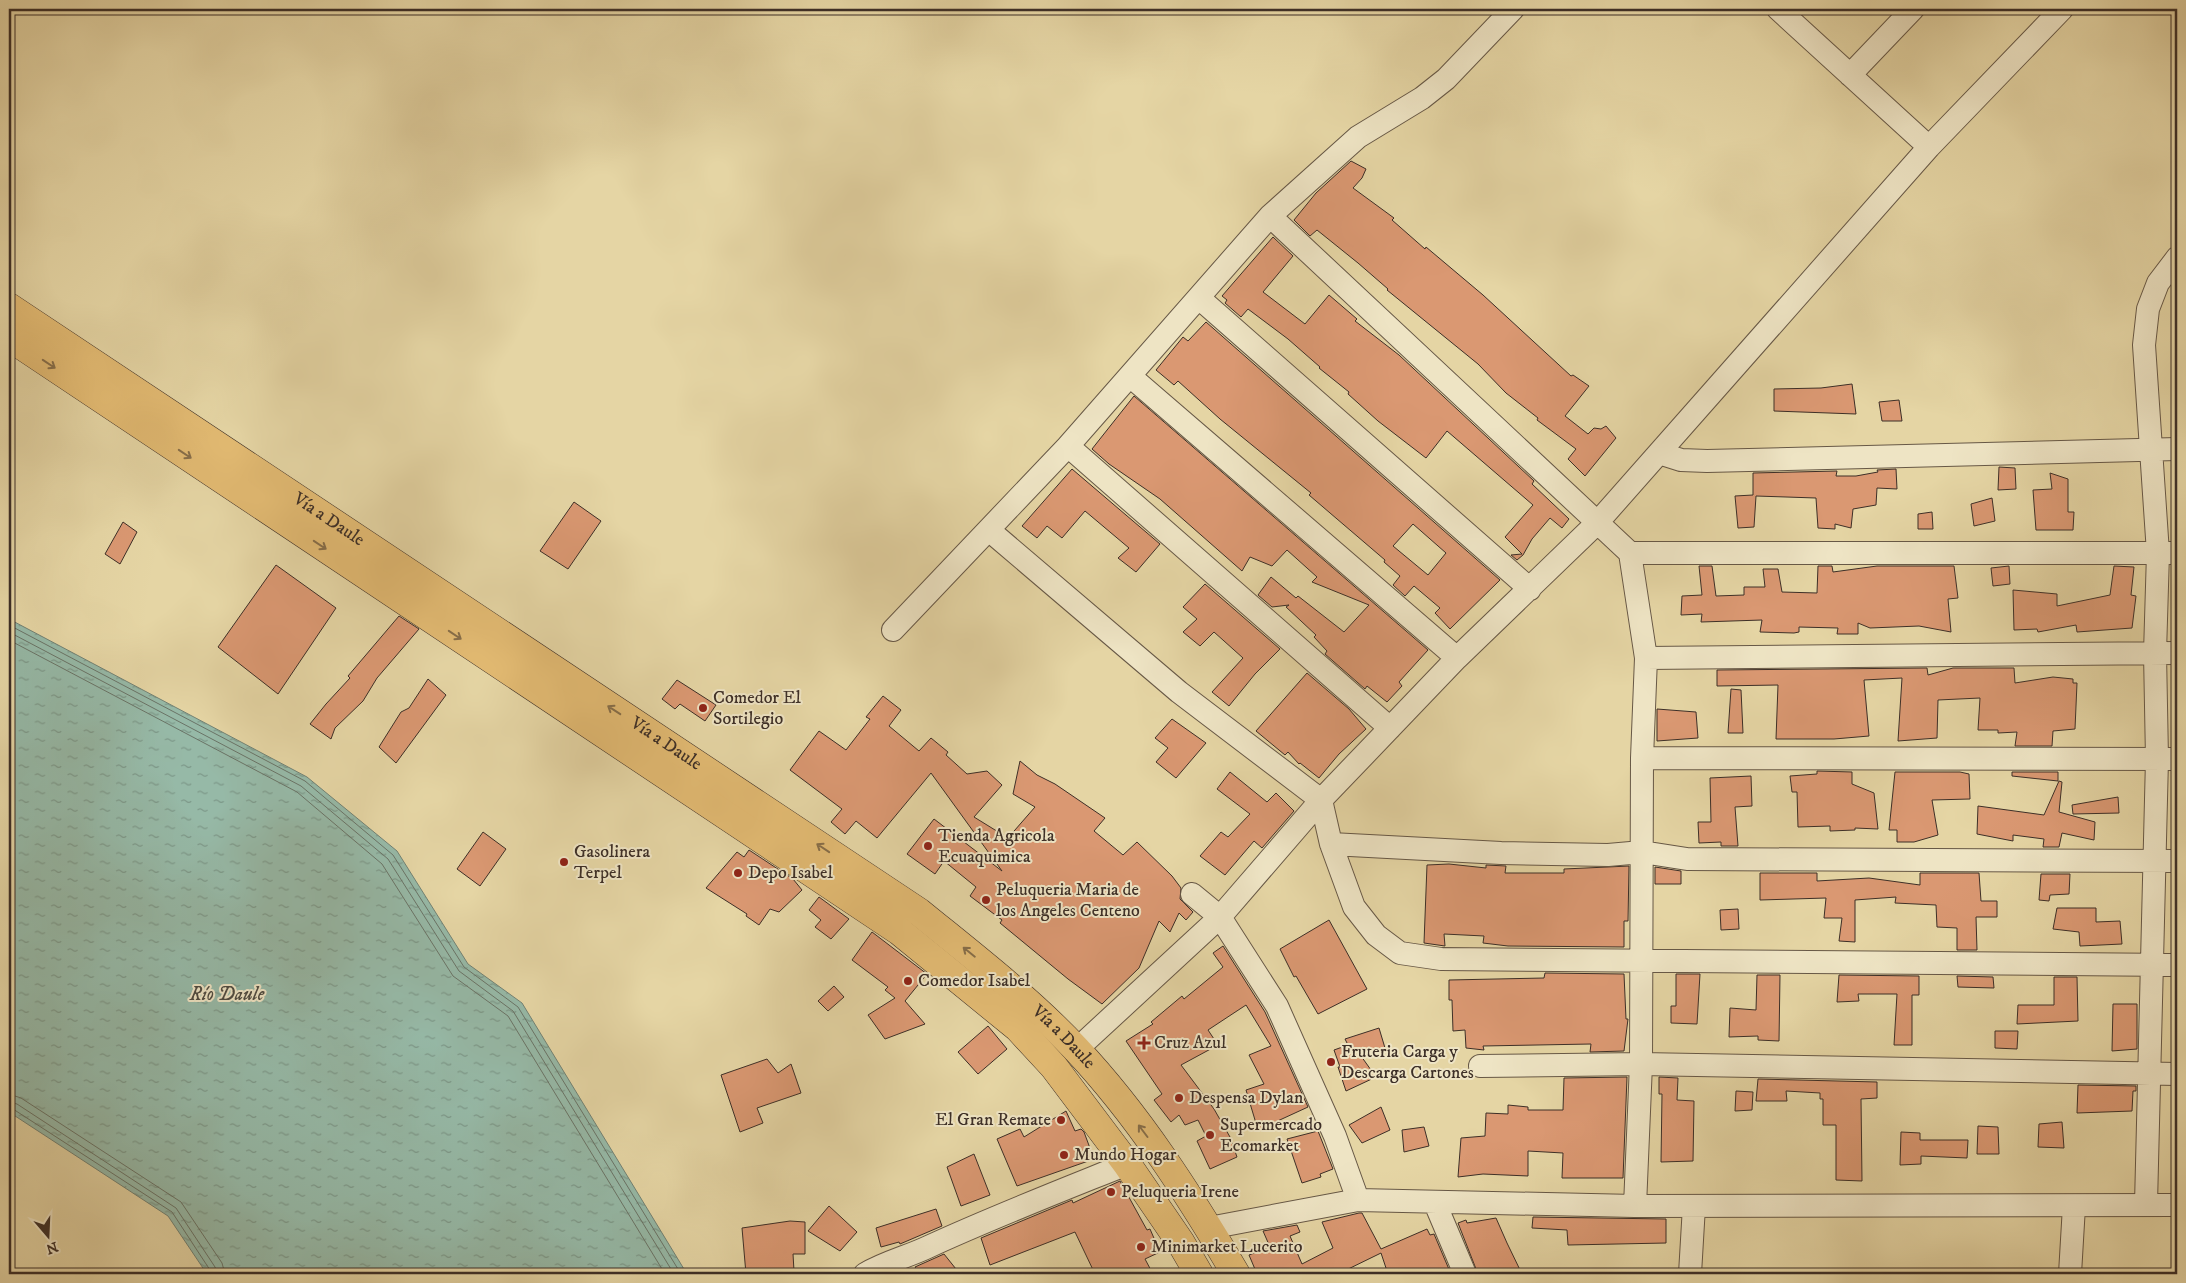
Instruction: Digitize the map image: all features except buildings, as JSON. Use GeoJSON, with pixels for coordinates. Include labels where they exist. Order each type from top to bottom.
{"type":"FeatureCollection","features":[{"type":"Feature","properties":{"kind":"highway","name":"Vía a Daule"},"geometry":{"type":"LineString","coordinates":[[9,307],[920,912],[986,966],[1076,1050],[1143,1131],[1209,1228],[1236,1274]]}},
{"type":"Feature","properties":{"kind":"highway","name":"Vía a Daule"},"geometry":{"type":"LineString","coordinates":[[9,338],[900,931],[1018,1028],[1054,1068],[1127,1164],[1199,1274]]}},
{"type":"Feature","properties":{"kind":"street"},"geometry":{"type":"LineString","coordinates":[[893,630],[990,531],[1068,446],[1270,216],[1358,136],[1422,98],[1434,88],[1513,9]]}},
{"type":"Feature","properties":{"kind":"street"},"geometry":{"type":"LineString","coordinates":[[1778,9],[1928,147]]}},
{"type":"Feature","properties":{"kind":"street"},"geometry":{"type":"LineString","coordinates":[[1850,75],[1913,9]]}},
{"type":"Feature","properties":{"kind":"street"},"geometry":{"type":"LineString","coordinates":[[1076,1050],[1220,917],[1321,800],[1457,658],[1597,523],[1928,147],[2062,9]]}},
{"type":"Feature","properties":{"kind":"street"},"geometry":{"type":"LineString","coordinates":[[1270,216],[1630,553],[1646,658],[1642,758],[1641,1064],[1635,1206]]}},
{"type":"Feature","properties":{"kind":"street"},"geometry":{"type":"LineString","coordinates":[[2146,1204],[2153,861],[2167,759],[2155,653],[2168,553],[2150,450],[2144,345],[2148,308],[2158,283],[2177,258]]}},
{"type":"Feature","properties":{"kind":"street"},"geometry":{"type":"LineString","coordinates":[[1199,298],[1530,589]]}},
{"type":"Feature","properties":{"kind":"street"},"geometry":{"type":"LineString","coordinates":[[1130,376],[1457,658]]}},
{"type":"Feature","properties":{"kind":"street"},"geometry":{"type":"LineString","coordinates":[[1068,446],[1390,728]]}},
{"type":"Feature","properties":{"kind":"street"},"geometry":{"type":"LineString","coordinates":[[1659,453],[1682,460],[1707,461],[2177,450]]}},
{"type":"Feature","properties":{"kind":"street"},"geometry":{"type":"LineString","coordinates":[[990,531],[1179,692],[1321,800],[1331,844],[1354,907],[1376,934],[1400,953],[1442,959],[2177,965]]}},
{"type":"Feature","properties":{"kind":"street"},"geometry":{"type":"LineString","coordinates":[[1630,553],[2168,553]]}},
{"type":"Feature","properties":{"kind":"street"},"geometry":{"type":"LineString","coordinates":[[1646,658],[2177,653]]}},
{"type":"Feature","properties":{"kind":"street"},"geometry":{"type":"LineString","coordinates":[[1642,758],[2167,759]]}},
{"type":"Feature","properties":{"kind":"street"},"geometry":{"type":"LineString","coordinates":[[1331,844],[1500,853],[1608,854],[1642,852],[1687,859],[2177,861]]}},
{"type":"Feature","properties":{"kind":"street"},"geometry":{"type":"LineString","coordinates":[[1192,894],[1220,917],[1277,1006],[1335,1136],[1358,1200]]}},
{"type":"Feature","properties":{"kind":"street"},"geometry":{"type":"LineString","coordinates":[[1480,1066],[1641,1064],[2177,1074]]}},
{"type":"Feature","properties":{"kind":"street"},"geometry":{"type":"LineString","coordinates":[[864,1274],[994,1217],[1127,1164]]}},
{"type":"Feature","properties":{"kind":"street"},"geometry":{"type":"LineString","coordinates":[[1209,1228],[1358,1200],[1635,1206],[2177,1205]]}},
{"type":"Feature","properties":{"kind":"street"},"geometry":{"type":"LineString","coordinates":[[1435,1203],[1465,1274]]}},
{"type":"Feature","properties":{"kind":"street"},"geometry":{"type":"LineString","coordinates":[[1690,1274],[1694,1206]]}},
{"type":"Feature","properties":{"kind":"street"},"geometry":{"type":"LineString","coordinates":[[2070,1274],[2074,1206]]}},
{"type":"Feature","properties":{"kind":"water","name":"Río Daule"},"geometry":{"type":"Polygon","coordinates":[[[9,619],[307,777],[397,851],[468,964],[522,1003],[687,1274],[207,1274],[168,1216],[9,1112],[9,619]]]}},
{"type":"Feature","properties":{"kind":"place","name":"Comedor El Sortilegio"},"geometry":{"type":"Point","coordinates":[703,708]}},
{"type":"Feature","properties":{"kind":"place","name":"Tienda Agricola Ecuaquimica"},"geometry":{"type":"Point","coordinates":[928,846]}},
{"type":"Feature","properties":{"kind":"place","name":"Gasolinera Terpel"},"geometry":{"type":"Point","coordinates":[564,862]}},
{"type":"Feature","properties":{"kind":"place","name":"Depo Isabel"},"geometry":{"type":"Point","coordinates":[738,873]}},
{"type":"Feature","properties":{"kind":"place","name":"Peluqueria Maria de los Angeles Centeno"},"geometry":{"type":"Point","coordinates":[986,900]}},
{"type":"Feature","properties":{"kind":"place","name":"Comedor Isabel"},"geometry":{"type":"Point","coordinates":[908,981]}},
{"type":"Feature","properties":{"kind":"place","name":"Cruz Azul"},"geometry":{"type":"Point","coordinates":[1144,1043]}},
{"type":"Feature","properties":{"kind":"place","name":"Fruteria Carga y Descarga Cartones"},"geometry":{"type":"Point","coordinates":[1331,1062]}},
{"type":"Feature","properties":{"kind":"place","name":"Despensa Dylan"},"geometry":{"type":"Point","coordinates":[1179,1098]}},
{"type":"Feature","properties":{"kind":"place","name":"El Gran Remate"},"geometry":{"type":"Point","coordinates":[1061,1120]}},
{"type":"Feature","properties":{"kind":"place","name":"Supermercado Ecomarket"},"geometry":{"type":"Point","coordinates":[1210,1135]}},
{"type":"Feature","properties":{"kind":"place","name":"Mundo Hogar"},"geometry":{"type":"Point","coordinates":[1064,1155]}},
{"type":"Feature","properties":{"kind":"place","name":"Peluqueria Irene"},"geometry":{"type":"Point","coordinates":[1111,1192]}},
{"type":"Feature","properties":{"kind":"place","name":"Minimarket Lucerito"},"geometry":{"type":"Point","coordinates":[1141,1247]}}]}
